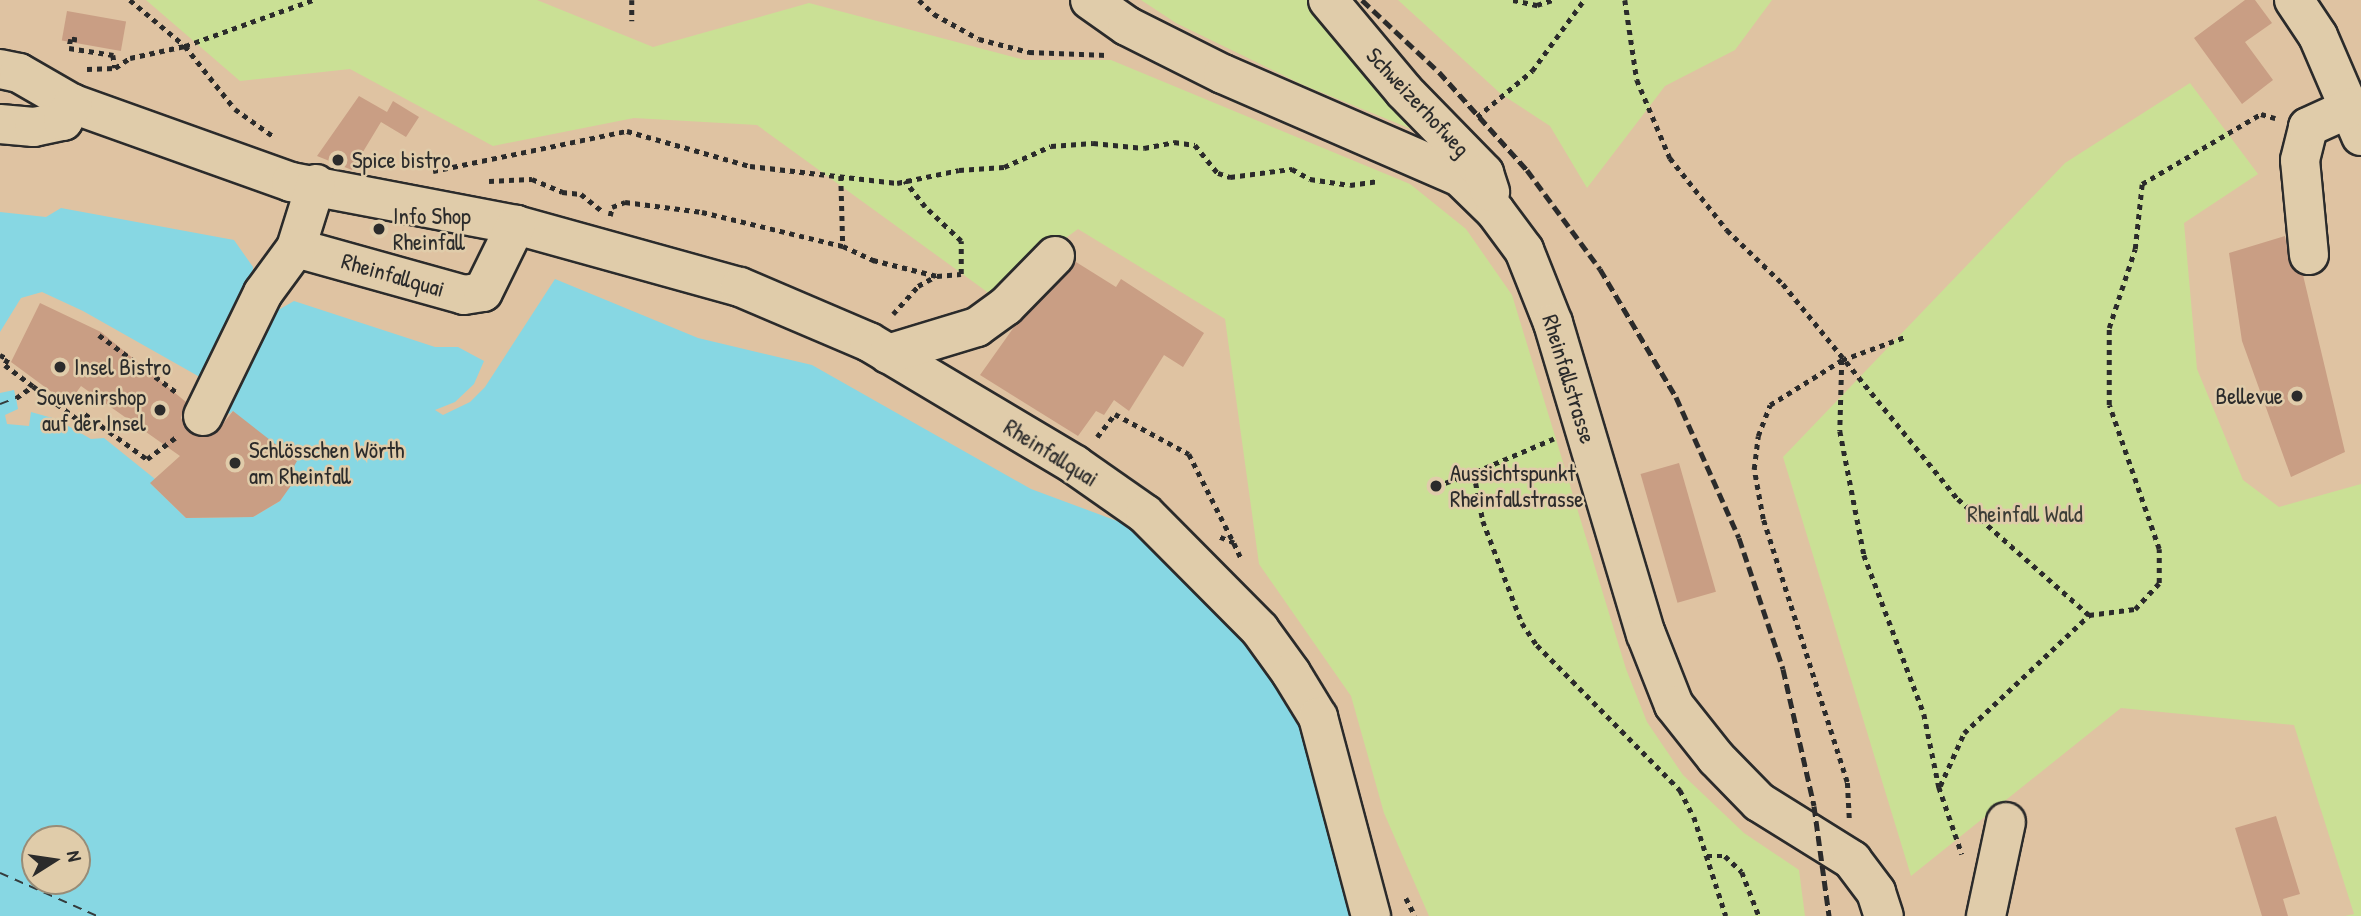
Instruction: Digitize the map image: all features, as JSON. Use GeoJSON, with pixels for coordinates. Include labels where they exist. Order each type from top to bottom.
{"type":"FeatureCollection","features":[{"type":"Feature","properties":{"kind":"street","name":"Rheinfallstrasse"},"geometry":{"type":"LineString","coordinates":[[1090,0],[1127,26],[1223,74],[1460,177],[1495,211],[1524,250],[1553,323],[1646,634],[1674,705],[1716,758],[1759,802],[1852,860],[1876,892],[1884,916]]}},
{"type":"Feature","properties":{"kind":"street","name":"Schweizerhofweg"},"geometry":{"type":"LineString","coordinates":[[1328,0],[1404,91],[1454,139],[1484,173],[1495,211]]}},
{"type":"Feature","properties":{"kind":"street"},"geometry":{"type":"LineString","coordinates":[[2294,0],[2318,36],[2356,121],[2308,127],[2300,160],[2309,255]]}},
{"type":"Feature","properties":{"kind":"street"},"geometry":{"type":"LineString","coordinates":[[0,69],[19,73],[73,104],[63,121],[34,128],[0,124]]}},
{"type":"Feature","properties":{"kind":"street","name":"Rheinfallquai"},"geometry":{"type":"LineString","coordinates":[[73,104],[291,182],[316,184],[516,225],[607,233],[740,287],[886,339],[1146,514],[1260,630],[1318,717],[1371,916]]}},
{"type":"Feature","properties":{"kind":"street"},"geometry":{"type":"LineString","coordinates":[[191,405],[263,293],[296,248],[316,184]]}},
{"type":"Feature","properties":{"kind":"street","name":"Rheinfallquai"},"geometry":{"type":"LineString","coordinates":[[296,248],[474,295],[483,292],[516,225]]}},
{"type":"Feature","properties":{"kind":"street"},"geometry":{"type":"LineString","coordinates":[[886,339],[977,327],[1006,306],[1055,256]]}},
{"type":"Feature","properties":{"kind":"street"},"geometry":{"type":"LineString","coordinates":[[1988,906],[2006,822]]}},
{"type":"Feature","properties":{"kind":"path"},"geometry":{"type":"LineString","coordinates":[[130,0],[185,46],[235,109],[277,139]]}},
{"type":"Feature","properties":{"kind":"path"},"geometry":{"type":"LineString","coordinates":[[130,58],[185,46],[313,0]]}},
{"type":"Feature","properties":{"kind":"path"},"geometry":{"type":"LineString","coordinates":[[632,0],[632,21]]}},
{"type":"Feature","properties":{"kind":"path"},"geometry":{"type":"LineString","coordinates":[[1513,0],[1537,5],[1552,0]]}},
{"type":"Feature","properties":{"kind":"path"},"geometry":{"type":"LineString","coordinates":[[1454,139],[1532,71],[1584,0]]}},
{"type":"Feature","properties":{"kind":"path"},"geometry":{"type":"LineString","coordinates":[[1625,0],[1637,80],[1671,158],[1727,230],[1783,284],[1842,360],[1958,499],[2089,615]]}},
{"type":"Feature","properties":{"kind":"path"},"geometry":{"type":"LineString","coordinates":[[76,40],[71,38],[69,48],[113,55],[115,68]]}},
{"type":"Feature","properties":{"kind":"path"},"geometry":{"type":"LineString","coordinates":[[1939,787],[1964,733],[2089,615],[2134,609],[2159,583],[2159,550],[2109,405],[2109,328],[2135,249],[2142,184],[2261,114]]}},
{"type":"Feature","properties":{"kind":"path"},"geometry":{"type":"LineString","coordinates":[[455,178],[442,169],[627,131],[751,166],[905,181],[960,170],[1004,167],[1051,146],[1093,143],[1144,148],[1174,142],[1195,145],[1217,173],[1230,177],[1292,169],[1310,179],[1350,185],[1387,180]]}},
{"type":"Feature","properties":{"kind":"path"},"geometry":{"type":"LineString","coordinates":[[841,176],[843,246]]}},
{"type":"Feature","properties":{"kind":"path"},"geometry":{"type":"LineString","coordinates":[[478,182],[533,179],[562,192],[582,194],[607,233]]}},
{"type":"Feature","properties":{"kind":"path"},"geometry":{"type":"LineString","coordinates":[[607,233],[612,207],[625,202],[702,212],[843,246],[874,260],[937,276],[961,274],[961,241],[925,207],[905,181]]}},
{"type":"Feature","properties":{"kind":"path"},"geometry":{"type":"LineString","coordinates":[[886,339],[918,286],[937,276]]}},
{"type":"Feature","properties":{"kind":"path"},"geometry":{"type":"LineString","coordinates":[[0,355],[8,359],[5,365],[33,386],[53,396],[80,421],[85,414],[147,459],[155,458],[191,405],[99,335]]}},
{"type":"Feature","properties":{"kind":"path"},"geometry":{"type":"LineString","coordinates":[[1852,860],[1847,782],[1763,519],[1754,469],[1758,436],[1770,405],[1842,360],[1905,337]]}},
{"type":"Feature","properties":{"kind":"path"},"geometry":{"type":"LineString","coordinates":[[1842,360],[1840,431],[1864,555],[1924,714],[1939,787],[1961,853],[1988,906]]}},
{"type":"Feature","properties":{"kind":"path"},"geometry":{"type":"LineString","coordinates":[[16,398],[33,386]]}},
{"type":"Feature","properties":{"kind":"path"},"geometry":{"type":"LineString","coordinates":[[1075,466],[1115,414],[1189,453],[1234,543],[1209,533]]}},
{"type":"Feature","properties":{"kind":"path"},"geometry":{"type":"LineString","coordinates":[[1436,486],[1584,428]]}},
{"type":"Feature","properties":{"kind":"path"},"geometry":{"type":"LineString","coordinates":[[1474,473],[1483,522],[1522,623],[1587,698],[1680,789],[1707,856],[1726,916]]}},
{"type":"Feature","properties":{"kind":"path"},"geometry":{"type":"LineString","coordinates":[[1707,856],[1725,856],[1742,872],[1759,916]]}},
{"type":"Feature","properties":{"kind":"green space"},"geometry":{"type":"Polygon","coordinates":[[[146,0],[537,0],[653,47],[809,3],[1025,60],[1111,60],[1410,184],[1466,229],[1512,295],[1626,669],[1647,722],[1683,775],[1744,833],[1799,870],[1805,916],[1429,916],[1384,813],[1351,696],[1259,564],[1225,319],[1078,229],[990,294],[757,125],[634,118],[493,146],[350,69],[240,81],[146,0]]]}},
{"type":"Feature","properties":{"kind":"green space"},"geometry":{"type":"Polygon","coordinates":[[[1141,0],[1314,0],[1344,50],[1443,142],[1301,84],[1176,23],[1141,0]]]}},
{"type":"Feature","properties":{"kind":"green space"},"geometry":{"type":"Polygon","coordinates":[[[1398,0],[1772,0],[1735,50],[1665,86],[1587,188],[1550,126],[1501,94],[1398,0]]]}},
{"type":"Feature","properties":{"kind":"green space","name":"Rheinfall Wald"},"geometry":{"type":"Polygon","coordinates":[[[2190,83],[2258,174],[2184,223],[2197,369],[2243,480],[2279,507],[2361,484],[2361,916],[2345,916],[2354,914],[2294,725],[2121,708],[1911,876],[1783,457],[2065,163],[2190,83]]]}},
{"type":"Feature","properties":{"kind":"water"},"geometry":{"type":"Polygon","coordinates":[[[61,208],[234,240],[253,267],[251,296],[280,309],[294,301],[435,347],[458,347],[484,361],[474,384],[455,402],[435,410],[443,415],[470,402],[485,387],[555,279],[698,338],[812,365],[1031,489],[1136,528],[1270,660],[1310,728],[1351,916],[0,916],[0,393],[14,390],[16,398],[18,409],[5,415],[7,424],[29,426],[31,412],[56,419],[91,439],[104,438],[155,479],[151,484],[186,518],[253,517],[280,501],[294,480],[233,411],[229,414],[198,376],[83,311],[42,292],[21,298],[0,332],[0,212],[46,217],[61,208]]]}},
{"type":"Feature","properties":{"kind":"building"},"geometry":{"type":"Polygon","coordinates":[[[2245,0],[2255,0],[2272,23],[2245,42],[2273,80],[2242,104],[2194,38],[2245,0]]]}},
{"type":"Feature","properties":{"kind":"building"},"geometry":{"type":"Polygon","coordinates":[[[67,11],[126,21],[121,51],[62,41],[67,11]]]}},
{"type":"Feature","properties":{"kind":"building"},"geometry":{"type":"Polygon","coordinates":[[[359,96],[387,112],[393,101],[419,117],[406,137],[381,122],[352,170],[317,156],[359,96]]]}},
{"type":"Feature","properties":{"kind":"building","name":"Bellevue"},"geometry":{"type":"Polygon","coordinates":[[[2285,236],[2291,267],[2303,275],[2345,452],[2291,477],[2242,341],[2229,253],[2285,236]]]}},
{"type":"Feature","properties":{"kind":"building"},"geometry":{"type":"Polygon","coordinates":[[[1076,262],[1116,287],[1121,279],[1204,333],[1183,367],[1164,355],[1129,411],[1114,400],[1104,415],[1096,411],[1078,436],[980,375],[1014,327],[1076,262]]]}},
{"type":"Feature","properties":{"kind":"building"},"geometry":{"type":"Polygon","coordinates":[[[40,303],[101,332],[186,402],[181,418],[193,435],[215,434],[233,411],[297,461],[289,475],[295,480],[280,501],[253,517],[186,518],[150,483],[180,456],[81,386],[68,404],[11,362],[40,303]]]}},
{"type":"Feature","properties":{"kind":"building"},"geometry":{"type":"Polygon","coordinates":[[[1679,463],[1716,592],[1677,603],[1641,474],[1679,463]]]}},
{"type":"Feature","properties":{"kind":"building"},"geometry":{"type":"Polygon","coordinates":[[[2276,816],[2300,894],[2283,899],[2288,916],[2262,916],[2235,828],[2276,816]]]}},
{"type":"Feature","properties":{"kind":"ferry route"},"geometry":{"type":"LineString","coordinates":[[0,404],[16,398]]}},
{"type":"Feature","properties":{"kind":"ferry route"},"geometry":{"type":"LineString","coordinates":[[0,873],[97,916]]}},
{"type":"Feature","properties":{"kind":"railway"},"geometry":{"type":"LineString","coordinates":[[1362,0],[1439,72],[1527,170],[1600,269],[1676,397],[1739,538],[1783,669],[1814,806],[1829,916]]}},
{"type":"Feature","properties":{"kind":"place","name":"Spice bistro"},"geometry":{"type":"Point","coordinates":[338,160]}},
{"type":"Feature","properties":{"kind":"place","name":"Info Shop Rheinfall"},"geometry":{"type":"Point","coordinates":[379,229]}},
{"type":"Feature","properties":{"kind":"place","name":"Insel Bistro"},"geometry":{"type":"Point","coordinates":[60,367]}},
{"type":"Feature","properties":{"kind":"place","name":"Bellevue"},"geometry":{"type":"Point","coordinates":[2297,396]}},
{"type":"Feature","properties":{"kind":"place","name":"Souvenirshop auf der Insel"},"geometry":{"type":"Point","coordinates":[160,410]}},
{"type":"Feature","properties":{"kind":"place","name":"Schlösschen Wörth am Rheinfall"},"geometry":{"type":"Point","coordinates":[235,463]}},
{"type":"Feature","properties":{"kind":"place","name":"Aussichtspunkt Rheinfallstrasse"},"geometry":{"type":"Point","coordinates":[1436,486]}}]}
